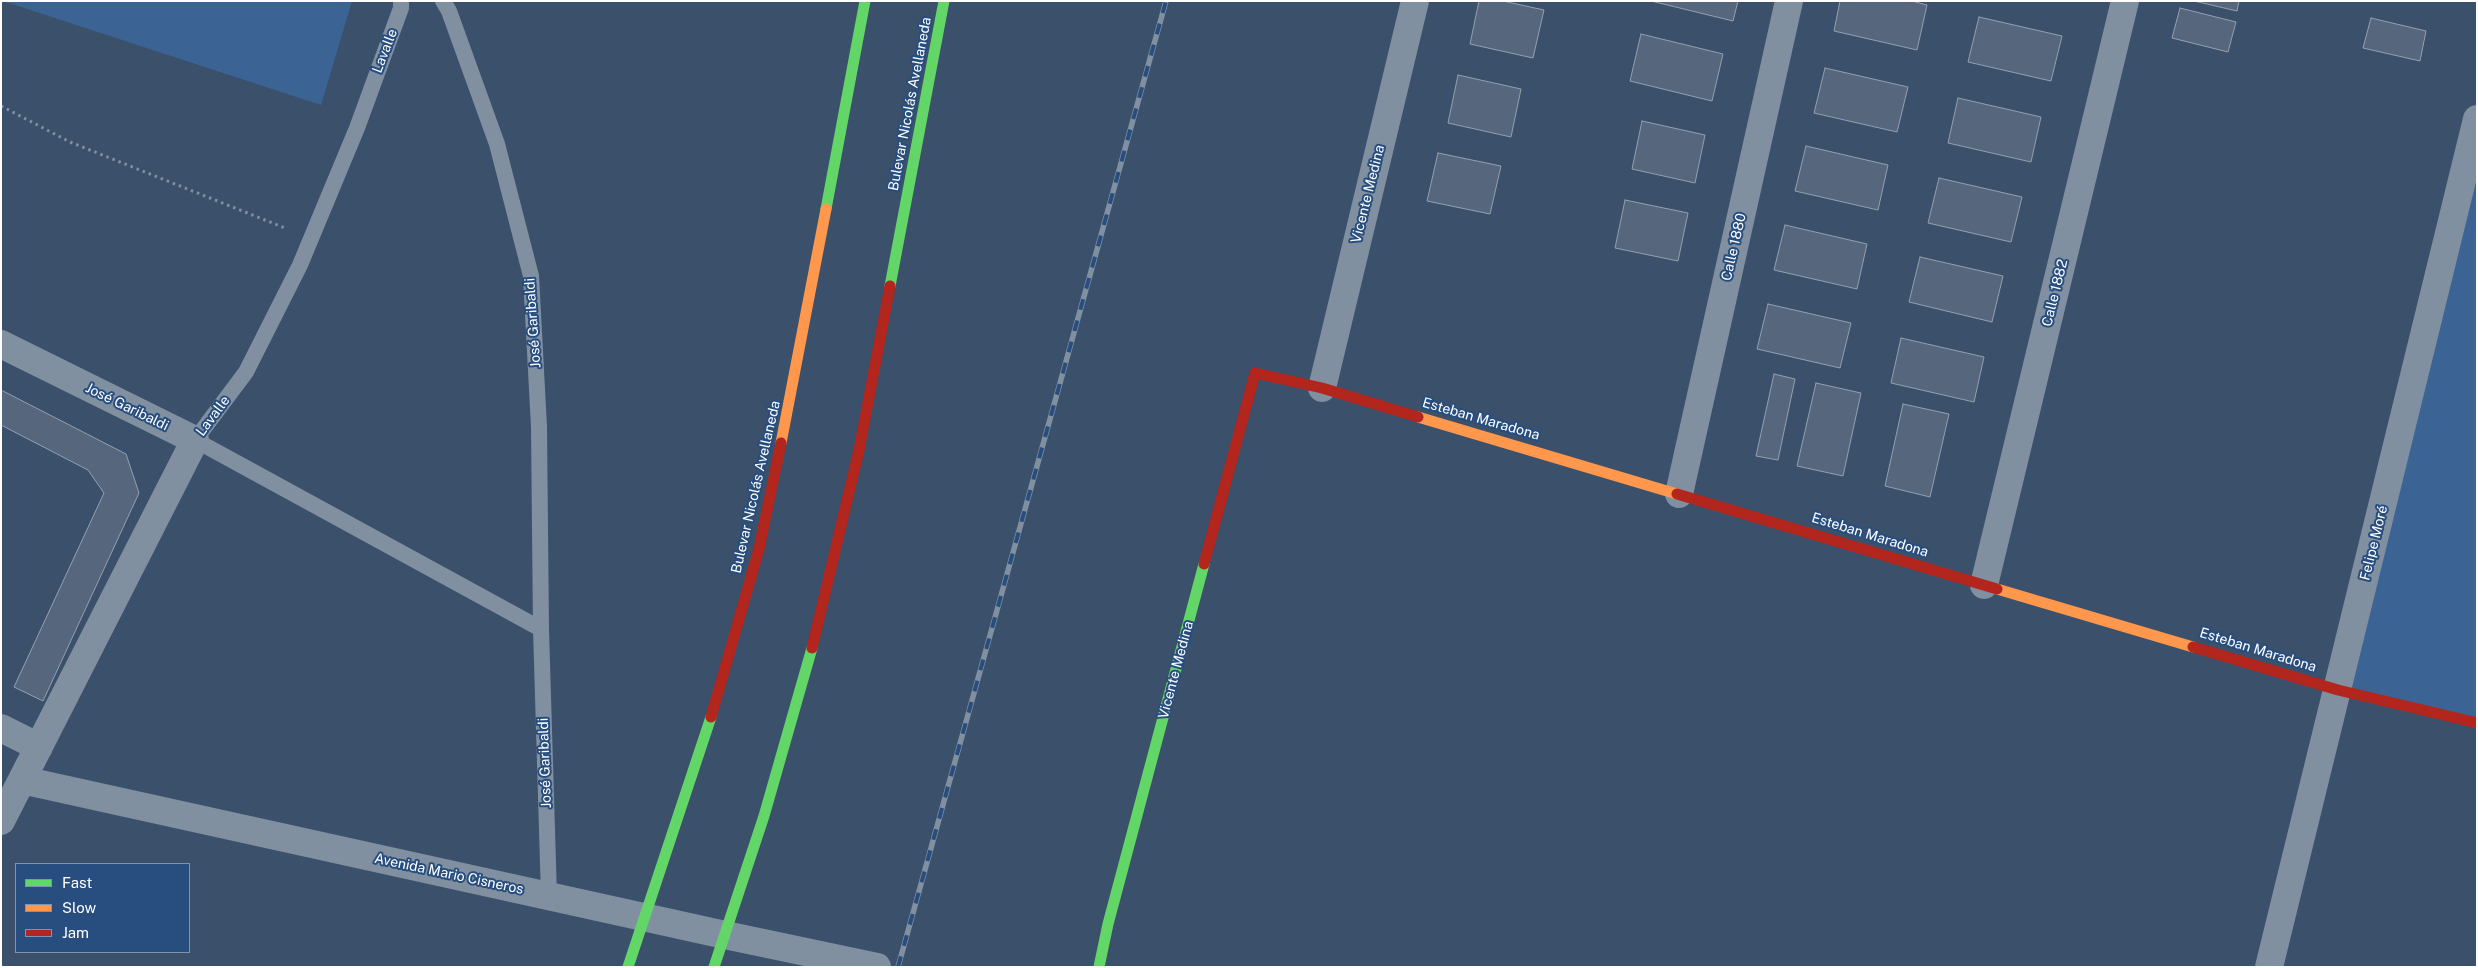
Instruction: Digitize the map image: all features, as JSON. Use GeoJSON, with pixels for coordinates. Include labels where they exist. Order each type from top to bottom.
{"type":"FeatureCollection","features":[{"type":"Feature","properties":{"kind":"main road","name":"Bulevar Nicolás Avellaneda"},"geometry":{"type":"LineString","coordinates":[[628,967],[646,918],[725,674],[759,549],[786,422],[865,1]]}},
{"type":"Feature","properties":{"kind":"main road","name":"Bulevar Nicolás Avellaneda"},"geometry":{"type":"LineString","coordinates":[[714,967],[764,816],[800,695],[831,573],[860,450],[944,1]]}},
{"type":"Feature","properties":{"kind":"main road","name":"Esteban Maradona"},"geometry":{"type":"LineString","coordinates":[[1255,374],[1322,388],[2338,690],[2477,723]]}},
{"type":"Feature","properties":{"kind":"main road","name":"Vicente Medina"},"geometry":{"type":"LineString","coordinates":[[1099,967],[1108,924],[1255,374]]}},
{"type":"Feature","properties":{"kind":"street","name":"Vicente Medina"},"geometry":{"type":"LineString","coordinates":[[1322,388],[1415,1]]}},
{"type":"Feature","properties":{"kind":"street","name":"Calle 1880"},"geometry":{"type":"LineString","coordinates":[[1679,494],[1789,1]]}},
{"type":"Feature","properties":{"kind":"street","name":"Calle 1882"},"geometry":{"type":"LineString","coordinates":[[1984,585],[2125,1]]}},
{"type":"Feature","properties":{"kind":"street","name":"Felipe Moré"},"geometry":{"type":"LineString","coordinates":[[2269,967],[2477,119]]}},
{"type":"Feature","properties":{"kind":"street","name":"José Garibaldi"},"geometry":{"type":"LineString","coordinates":[[1,344],[195,440]]}},
{"type":"Feature","properties":{"kind":"street","name":"Lavalle"},"geometry":{"type":"LineString","coordinates":[[1,821],[195,440]]}},
{"type":"Feature","properties":{"kind":"street"},"geometry":{"type":"LineString","coordinates":[[1,728],[39,747]]}},
{"type":"Feature","properties":{"kind":"street","name":"Avenida Mario Cisneros"},"geometry":{"type":"LineString","coordinates":[[22,780],[725,936],[851,960],[877,967]]}},
{"type":"Feature","properties":{"kind":"lane","name":"Lavalle"},"geometry":{"type":"LineString","coordinates":[[195,440],[246,372],[300,265],[357,128],[402,8],[402,1]]}},
{"type":"Feature","properties":{"kind":"lane","name":"José Garibaldi"},"geometry":{"type":"LineString","coordinates":[[442,1],[449,11],[497,144],[531,276],[539,427],[541,630],[549,896]]}},
{"type":"Feature","properties":{"kind":"lane","name":"José Garibaldi"},"geometry":{"type":"LineString","coordinates":[[195,440],[541,630]]}},
{"type":"Feature","properties":{"kind":"path"},"geometry":{"type":"LineString","coordinates":[[1,106],[70,142],[311,238]]}},
{"type":"Feature","properties":{"kind":"shaded area"},"geometry":{"type":"Polygon","coordinates":[[[3,1],[352,1],[321,105],[3,1]]]}},
{"type":"Feature","properties":{"kind":"shaded area"},"geometry":{"type":"Polygon","coordinates":[[[2477,119],[2477,723],[2338,690],[2477,119]]]}},
{"type":"Feature","properties":{"kind":"building"},"geometry":{"type":"Polygon","coordinates":[[[1479,1],[1503,1],[1544,10],[1533,58],[1470,44],[1479,1]]]}},
{"type":"Feature","properties":{"kind":"building"},"geometry":{"type":"Polygon","coordinates":[[[1651,1],[1738,1],[1733,21],[1651,1]]]}},
{"type":"Feature","properties":{"kind":"building"},"geometry":{"type":"Polygon","coordinates":[[[1840,1],[1912,1],[1927,5],[1917,50],[1834,31],[1840,1]]]}},
{"type":"Feature","properties":{"kind":"building"},"geometry":{"type":"Polygon","coordinates":[[[2194,1],[2239,1],[2237,11],[2194,1]]]}},
{"type":"Feature","properties":{"kind":"building"},"geometry":{"type":"Polygon","coordinates":[[[2180,8],[2236,22],[2228,52],[2172,38],[2180,8]]]}},
{"type":"Feature","properties":{"kind":"building"},"geometry":{"type":"Polygon","coordinates":[[[1979,17],[2062,36],[2051,81],[1968,62],[1979,17]]]}},
{"type":"Feature","properties":{"kind":"building"},"geometry":{"type":"Polygon","coordinates":[[[2371,18],[2426,31],[2420,61],[2363,48],[2371,18]]]}},
{"type":"Feature","properties":{"kind":"building"},"geometry":{"type":"Polygon","coordinates":[[[1641,34],[1723,54],[1712,101],[1630,81],[1641,34]]]}},
{"type":"Feature","properties":{"kind":"building"},"geometry":{"type":"Polygon","coordinates":[[[1825,68],[1908,87],[1897,132],[1814,113],[1825,68]]]}},
{"type":"Feature","properties":{"kind":"building"},"geometry":{"type":"Polygon","coordinates":[[[1458,75],[1521,89],[1511,137],[1448,123],[1458,75]]]}},
{"type":"Feature","properties":{"kind":"building"},"geometry":{"type":"Polygon","coordinates":[[[1958,98],[2041,117],[2031,162],[1948,143],[1958,98]]]}},
{"type":"Feature","properties":{"kind":"building"},"geometry":{"type":"Polygon","coordinates":[[[1642,121],[1705,135],[1695,183],[1632,169],[1642,121]]]}},
{"type":"Feature","properties":{"kind":"building"},"geometry":{"type":"Polygon","coordinates":[[[1806,146],[1888,165],[1878,210],[1795,191],[1806,146]]]}},
{"type":"Feature","properties":{"kind":"building"},"geometry":{"type":"Polygon","coordinates":[[[1438,153],[1501,166],[1490,214],[1427,201],[1438,153]]]}},
{"type":"Feature","properties":{"kind":"building"},"geometry":{"type":"Polygon","coordinates":[[[1939,178],[2022,197],[2011,242],[1928,223],[1939,178]]]}},
{"type":"Feature","properties":{"kind":"building"},"geometry":{"type":"Polygon","coordinates":[[[1625,200],[1688,213],[1678,261],[1615,248],[1625,200]]]}},
{"type":"Feature","properties":{"kind":"building"},"geometry":{"type":"Polygon","coordinates":[[[1785,225],[1867,244],[1857,289],[1774,270],[1785,225]]]}},
{"type":"Feature","properties":{"kind":"building"},"geometry":{"type":"Polygon","coordinates":[[[1920,257],[2003,276],[1992,322],[1909,302],[1920,257]]]}},
{"type":"Feature","properties":{"kind":"building"},"geometry":{"type":"Polygon","coordinates":[[[1768,304],[1851,323],[1840,368],[1757,349],[1768,304]]]}},
{"type":"Feature","properties":{"kind":"building"},"geometry":{"type":"Polygon","coordinates":[[[1901,338],[1984,357],[1974,402],[1891,383],[1901,338]]]}},
{"type":"Feature","properties":{"kind":"building"},"geometry":{"type":"Polygon","coordinates":[[[1774,374],[1795,379],[1778,460],[1756,456],[1774,374]]]}},
{"type":"Feature","properties":{"kind":"building"},"geometry":{"type":"Polygon","coordinates":[[[1816,383],[1861,393],[1843,476],[1797,466],[1816,383]]]}},
{"type":"Feature","properties":{"kind":"building"},"geometry":{"type":"Polygon","coordinates":[[[1,390],[126,454],[139,493],[43,701],[14,687],[104,493],[88,470],[1,425],[1,390]]]}},
{"type":"Feature","properties":{"kind":"building"},"geometry":{"type":"Polygon","coordinates":[[[1903,404],[1949,414],[1930,497],[1885,486],[1903,404]]]}},
{"type":"Feature","properties":{"kind":"railway"},"geometry":{"type":"LineString","coordinates":[[898,967],[1166,1]]}},
{"type":"Feature","properties":{"kind":"traffic: fast"},"geometry":{"type":"LineString","coordinates":[[826,209],[865,1]]}},
{"type":"Feature","properties":{"kind":"traffic: fast"},"geometry":{"type":"LineString","coordinates":[[890,286],[944,1]]}},
{"type":"Feature","properties":{"kind":"traffic: fast"},"geometry":{"type":"LineString","coordinates":[[1099,967],[1108,924],[1204,564]]}},
{"type":"Feature","properties":{"kind":"traffic: fast"},"geometry":{"type":"LineString","coordinates":[[714,967],[764,816],[812,648]]}},
{"type":"Feature","properties":{"kind":"traffic: fast"},"geometry":{"type":"LineString","coordinates":[[628,967],[711,717]]}},
{"type":"Feature","properties":{"kind":"traffic: slow"},"geometry":{"type":"LineString","coordinates":[[781,443],[826,209]]}},
{"type":"Feature","properties":{"kind":"traffic: slow"},"geometry":{"type":"LineString","coordinates":[[1418,417],[1677,494]]}},
{"type":"Feature","properties":{"kind":"traffic: slow"},"geometry":{"type":"LineString","coordinates":[[1997,589],[2193,647]]}},
{"type":"Feature","properties":{"kind":"traffic: jam"},"geometry":{"type":"LineString","coordinates":[[812,648],[859,450],[890,286]]}},
{"type":"Feature","properties":{"kind":"traffic: jam"},"geometry":{"type":"LineString","coordinates":[[1204,564],[1255,373],[1322,388],[1418,417]]}},
{"type":"Feature","properties":{"kind":"traffic: jam"},"geometry":{"type":"LineString","coordinates":[[711,717],[759,549],[781,443]]}},
{"type":"Feature","properties":{"kind":"traffic: jam"},"geometry":{"type":"LineString","coordinates":[[1677,494],[1997,589]]}},
{"type":"Feature","properties":{"kind":"traffic: jam"},"geometry":{"type":"LineString","coordinates":[[2193,647],[2338,690],[2477,723]]}}]}
